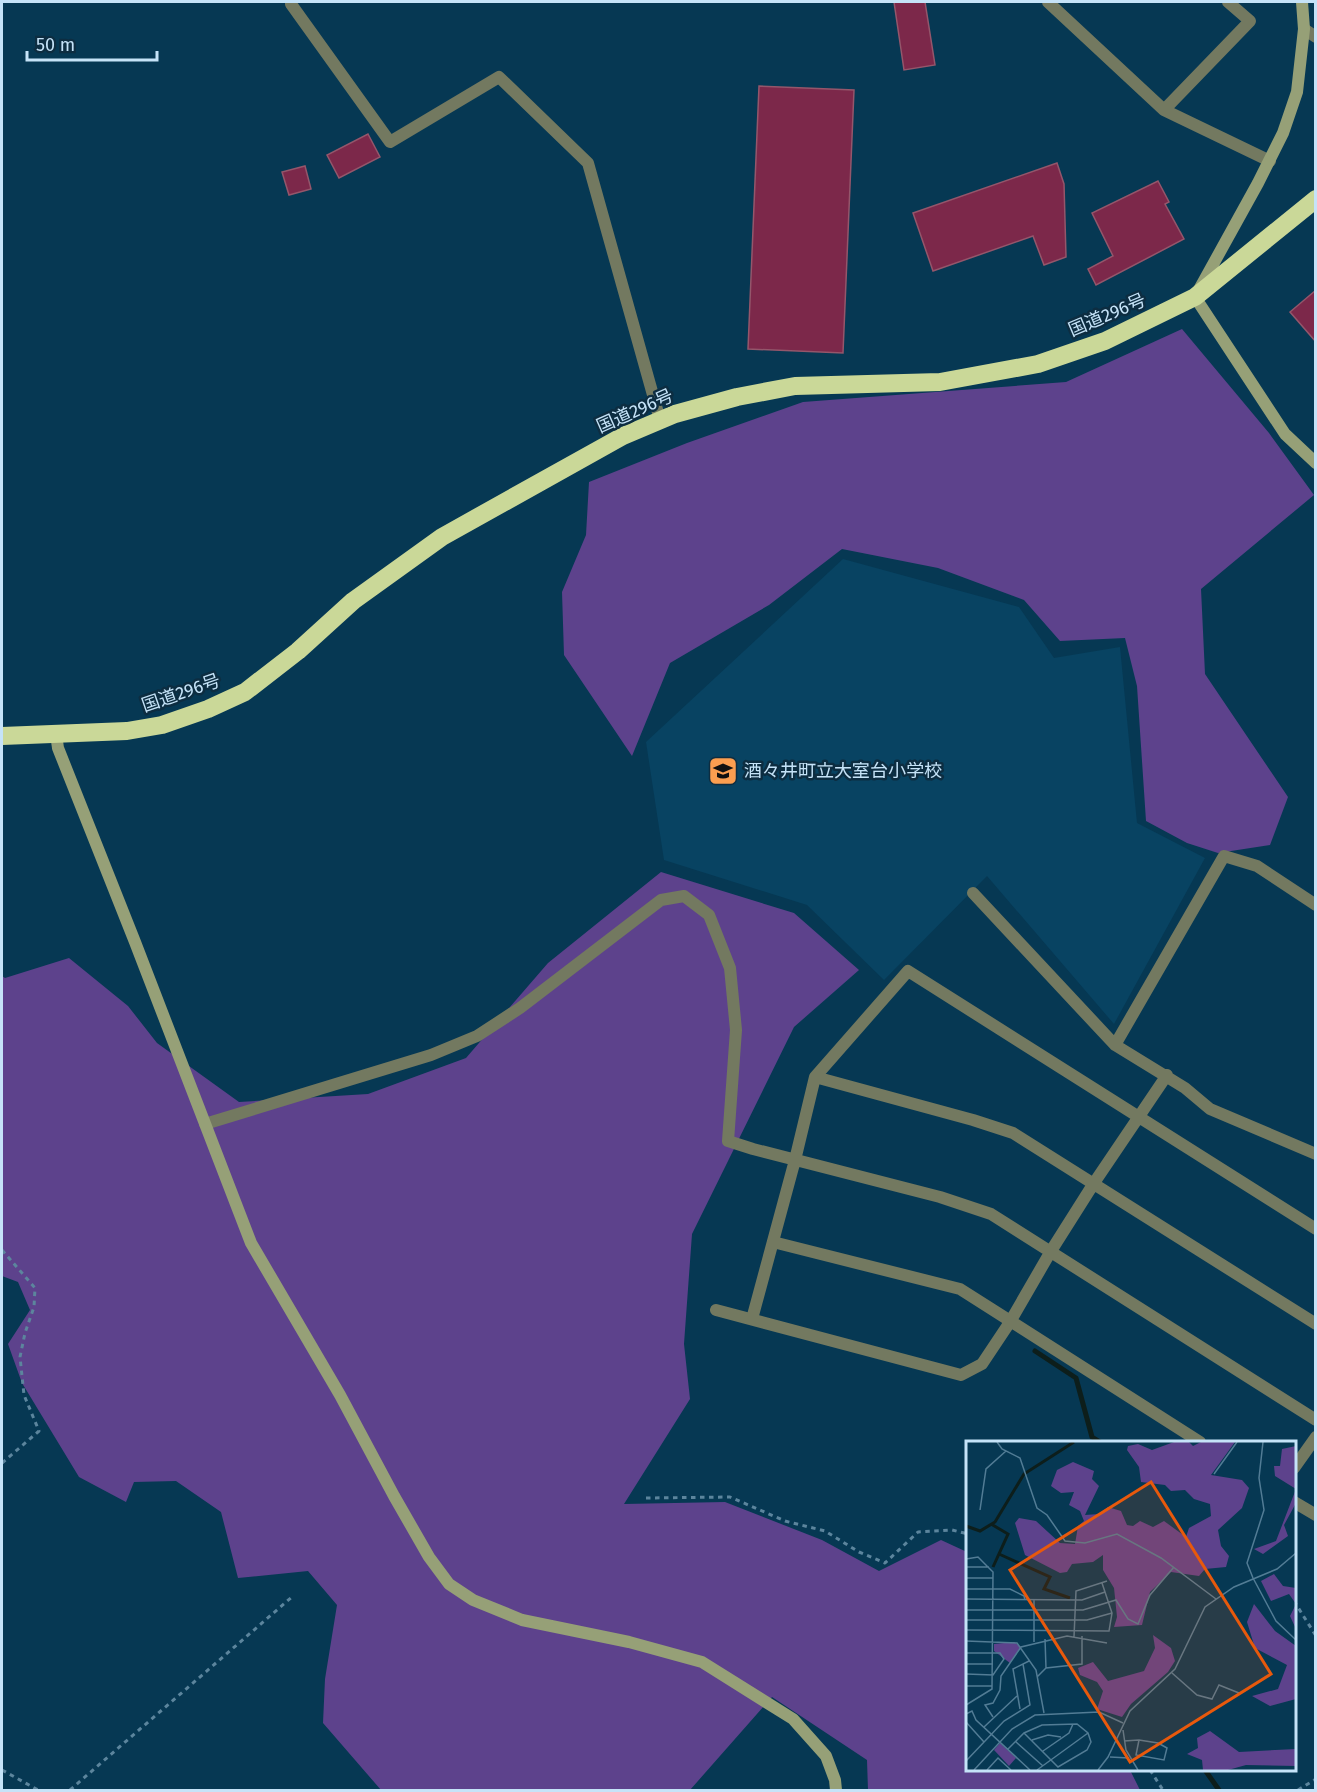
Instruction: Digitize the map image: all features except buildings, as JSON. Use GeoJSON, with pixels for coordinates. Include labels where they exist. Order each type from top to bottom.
{"type":"FeatureCollection","features":[{"type":"Feature","properties":{"kind":"highway","name":"国道296号"},"geometry":{"type":"LineString","coordinates":[[2,736],[127,731],[162,725],[208,709],[245,692],[298,651],[353,601],[442,537],[623,436],[660,420],[737,397],[795,386],[940,382],[1038,364],[1105,341],[1195,297],[1316,199]]}},
{"type":"Feature","properties":{"kind":"street"},"geometry":{"type":"LineString","coordinates":[[1048,2],[1164,110],[1270,161]]}},
{"type":"Feature","properties":{"kind":"street"},"geometry":{"type":"LineString","coordinates":[[1164,110],[1250,21],[1228,2]]}},
{"type":"Feature","properties":{"kind":"street"},"geometry":{"type":"LineString","coordinates":[[1302,2],[1304,29],[1297,92],[1283,133],[1195,297],[1285,434],[1316,463]]}},
{"type":"Feature","properties":{"kind":"street"},"geometry":{"type":"LineString","coordinates":[[291,4],[390,142],[499,77],[588,163],[660,420]]}},
{"type":"Feature","properties":{"kind":"street"},"geometry":{"type":"LineString","coordinates":[[1304,29],[1316,37]]}},
{"type":"Feature","properties":{"kind":"street"},"geometry":{"type":"LineString","coordinates":[[56,734],[58,748],[251,1244],[340,1395],[429,1557],[449,1584],[473,1600],[522,1620],[629,1642],[702,1662],[793,1719],[826,1756],[835,1780],[836,1791]]}},
{"type":"Feature","properties":{"kind":"street"},"geometry":{"type":"LineString","coordinates":[[1115,1045],[1224,856],[1257,866],[1316,905]]}},
{"type":"Feature","properties":{"kind":"street"},"geometry":{"type":"LineString","coordinates":[[973,893],[1115,1045],[1185,1088],[1210,1109],[1316,1154]]}},
{"type":"Feature","properties":{"kind":"street"},"geometry":{"type":"LineString","coordinates":[[205,1124],[431,1055],[477,1036],[520,1008],[661,900],[684,896],[709,915],[730,968],[736,1030],[728,1141],[940,1197],[992,1214],[1316,1420]]}},
{"type":"Feature","properties":{"kind":"street"},"geometry":{"type":"LineString","coordinates":[[752,1319],[815,1077],[908,971],[1316,1229]]}},
{"type":"Feature","properties":{"kind":"street"},"geometry":{"type":"LineString","coordinates":[[716,1310],[961,1375],[982,1364],[1094,1184],[1167,1076]]}},
{"type":"Feature","properties":{"kind":"street"},"geometry":{"type":"LineString","coordinates":[[815,1077],[1013,1133],[1316,1324]]}},
{"type":"Feature","properties":{"kind":"street"},"geometry":{"type":"LineString","coordinates":[[773,1242],[960,1289],[1197,1441]]}},
{"type":"Feature","properties":{"kind":"street"},"geometry":{"type":"LineString","coordinates":[[1296,1465],[1316,1437]]}},
{"type":"Feature","properties":{"kind":"street"},"geometry":{"type":"LineString","coordinates":[[1296,1503],[1316,1515]]}},
{"type":"Feature","properties":{"kind":"path"},"geometry":{"type":"LineString","coordinates":[[2,1250],[35,1288],[34,1307],[24,1333],[20,1358],[24,1395],[39,1431],[2,1463]]}},
{"type":"Feature","properties":{"kind":"path"},"geometry":{"type":"LineString","coordinates":[[646,1498],[730,1497],[785,1521],[825,1531],[859,1552],[885,1563],[918,1532],[952,1530],[966,1534]]}},
{"type":"Feature","properties":{"kind":"path"},"geometry":{"type":"LineString","coordinates":[[70,1791],[293,1596]]}},
{"type":"Feature","properties":{"kind":"path"},"geometry":{"type":"LineString","coordinates":[[1296,1604],[1316,1636]]}},
{"type":"Feature","properties":{"kind":"path"},"geometry":{"type":"LineString","coordinates":[[2,1770],[38,1791]]}},
{"type":"Feature","properties":{"kind":"path"},"geometry":{"type":"LineString","coordinates":[[1151,1771],[1163,1791]]}},
{"type":"Feature","properties":{"kind":"path"},"geometry":{"type":"LineString","coordinates":[[1298,1791],[1316,1779]]}},
{"type":"Feature","properties":{"kind":"shaded area"},"geometry":{"type":"Polygon","coordinates":[[[1182,329],[1269,433],[1314,495],[1201,589],[1205,674],[1288,797],[1270,845],[1218,853],[1187,843],[1146,821],[1137,686],[1125,638],[1060,641],[1024,600],[938,568],[842,549],[769,605],[670,663],[632,756],[564,655],[562,592],[586,535],[589,482],[687,443],[803,402],[1066,382],[1182,329]]]}},
{"type":"Feature","properties":{"kind":"shaded area"},"geometry":{"type":"Polygon","coordinates":[[[843,559],[1019,607],[1054,658],[1120,647],[1137,823],[1205,858],[1114,1024],[987,876],[884,980],[807,905],[664,860],[646,742],[843,559]]]}},
{"type":"Feature","properties":{"kind":"shaded area"},"geometry":{"type":"Polygon","coordinates":[[[661,872],[794,913],[859,970],[794,1027],[692,1234],[684,1344],[690,1399],[624,1504],[725,1502],[822,1540],[879,1571],[941,1540],[966,1552],[966,1771],[1130,1771],[1140,1790],[868,1790],[867,1760],[772,1697],[690,1790],[381,1790],[323,1723],[325,1679],[337,1605],[308,1571],[238,1578],[221,1512],[176,1481],[134,1482],[126,1502],[79,1477],[22,1383],[8,1344],[30,1310],[18,1282],[2,1276],[2,976],[5,978],[69,958],[128,1006],[157,1043],[239,1102],[368,1094],[466,1058],[548,963],[661,872]]]}},
{"type":"Feature","properties":{"kind":"waterway"},"geometry":{"type":"LineString","coordinates":[[1035,1351],[1076,1378],[1092,1437],[1098,1441]]}},
{"type":"Feature","properties":{"kind":"waterway"},"geometry":{"type":"LineString","coordinates":[[1206,1771],[1219,1790]]}},
{"type":"Feature","properties":{"kind":"place","name":"酒々井町立大室台小学校"},"geometry":{"type":"Point","coordinates":[723,771]}}]}
